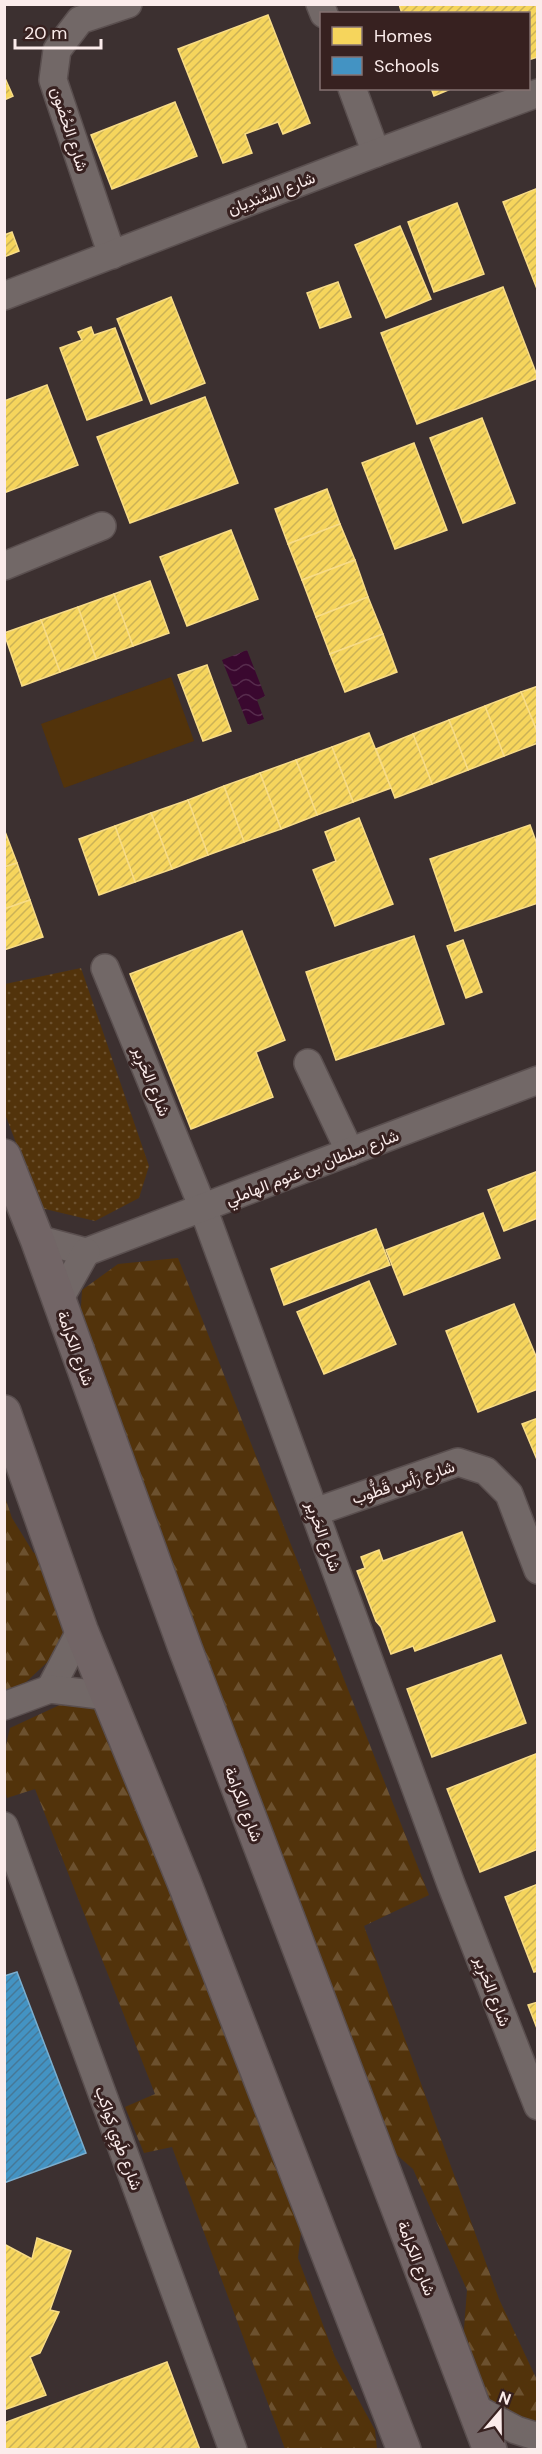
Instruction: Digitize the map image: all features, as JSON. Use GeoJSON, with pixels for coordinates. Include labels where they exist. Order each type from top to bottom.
{"type":"FeatureCollection","features":[{"type":"Feature","properties":{"kind":"main road","name":"شارع الكرامة"},"geometry":{"type":"LineString","coordinates":[[4,1156],[37,1239],[185,1648],[490,2450]]}},
{"type":"Feature","properties":{"kind":"main road"},"geometry":{"type":"LineString","coordinates":[[4,1412],[81,1630],[184,1882],[404,2450]]}},
{"type":"Feature","properties":{"kind":"street","name":"شارع الحُصُون"},"geometry":{"type":"LineString","coordinates":[[112,255],[53,80],[57,50],[80,20],[128,4]]}},
{"type":"Feature","properties":{"kind":"street"},"geometry":{"type":"LineString","coordinates":[[353,90],[376,153]]}},
{"type":"Feature","properties":{"kind":"street","name":"شارع السِّندِيان"},"geometry":{"type":"LineString","coordinates":[[4,296],[537,93]]}},
{"type":"Feature","properties":{"kind":"street"},"geometry":{"type":"LineString","coordinates":[[4,566],[102,526]]}},
{"type":"Feature","properties":{"kind":"street","name":"شارع الحَرِير"},"geometry":{"type":"LineString","coordinates":[[105,968],[203,1208],[451,1884],[537,2106]]}},
{"type":"Feature","properties":{"kind":"street"},"geometry":{"type":"LineString","coordinates":[[308,1063],[350,1152]]}},
{"type":"Feature","properties":{"kind":"street","name":"شارع سلطان بن غنوم الهاملي"},"geometry":{"type":"LineString","coordinates":[[86,1252],[537,1080]]}},
{"type":"Feature","properties":{"kind":"street"},"geometry":{"type":"LineString","coordinates":[[37,1239],[86,1252],[59,1300]]}},
{"type":"Feature","properties":{"kind":"street","name":"شارع رَأس قَطُّوب"},"geometry":{"type":"LineString","coordinates":[[315,1512],[458,1462],[486,1471],[509,1494],[537,1570]]}},
{"type":"Feature","properties":{"kind":"street"},"geometry":{"type":"LineString","coordinates":[[51,1689],[81,1630]]}},
{"type":"Feature","properties":{"kind":"street"},"geometry":{"type":"LineString","coordinates":[[4,1706],[51,1689],[108,1696]]}},
{"type":"Feature","properties":{"kind":"street","name":"شارع طَوِي كِواكِب"},"geometry":{"type":"LineString","coordinates":[[4,1826],[233,2450]]}},
{"type":"Feature","properties":{"kind":"street"},"geometry":{"type":"LineString","coordinates":[[473,2407],[516,2430],[537,2437]]}},
{"type":"Feature","properties":{"kind":"green space"},"geometry":{"type":"Polygon","coordinates":[[[171,677],[194,741],[64,788],[41,724],[171,677]]]}},
{"type":"Feature","properties":{"kind":"green space"},"geometry":{"type":"Polygon","coordinates":[[[81,968],[149,1166],[139,1198],[95,1221],[41,1208],[5,1114],[5,984],[81,968]]]}},
{"type":"Feature","properties":{"kind":"green space"},"geometry":{"type":"Polygon","coordinates":[[[178,1258],[429,1895],[364,1926],[499,2299],[537,2380],[537,2449],[526,2449],[506,2435],[463,2341],[467,2290],[413,2169],[376,2137],[80,1322],[82,1290],[118,1264],[178,1258]]]}},
{"type":"Feature","properties":{"kind":"green space"},"geometry":{"type":"Polygon","coordinates":[[[4,1494],[12,1518],[33,1552],[49,1565],[68,1634],[56,1654],[23,1685],[4,1692],[4,1494]]]}},
{"type":"Feature","properties":{"kind":"green space"},"geometry":{"type":"Polygon","coordinates":[[[64,1703],[105,1705],[302,2223],[298,2258],[335,2357],[375,2430],[377,2449],[285,2449],[172,2147],[144,2153],[125,2107],[155,2094],[35,1789],[7,1798],[5,1789],[4,1763],[10,1728],[64,1703]]]}},
{"type":"Feature","properties":{"kind":"water"},"geometry":{"type":"Polygon","coordinates":[[[247,650],[265,696],[257,700],[264,719],[248,725],[222,660],[247,650]]]}},
{"type":"Feature","properties":{"kind":"building: Homes"},"geometry":{"type":"Polygon","coordinates":[[[399,4],[538,4],[538,57],[530,59],[530,12],[401,12],[399,4]]]}},
{"type":"Feature","properties":{"kind":"building: Homes"},"geometry":{"type":"Polygon","coordinates":[[[268,15],[310,123],[283,134],[278,122],[245,134],[252,153],[223,163],[178,49],[268,15]]]}},
{"type":"Feature","properties":{"kind":"building: Homes"},"geometry":{"type":"Polygon","coordinates":[[[4,76],[13,96],[4,100],[4,76]]]}},
{"type":"Feature","properties":{"kind":"building: Homes"},"geometry":{"type":"Polygon","coordinates":[[[432,90],[448,90],[434,96],[432,90]]]}},
{"type":"Feature","properties":{"kind":"building: Homes"},"geometry":{"type":"Polygon","coordinates":[[[175,102],[197,156],[112,189],[91,135],[175,102]]]}},
{"type":"Feature","properties":{"kind":"building: Homes"},"geometry":{"type":"Polygon","coordinates":[[[538,188],[538,288],[537,289],[503,202],[538,188]]]}},
{"type":"Feature","properties":{"kind":"building: Homes"},"geometry":{"type":"Polygon","coordinates":[[[457,203],[484,274],[434,292],[408,222],[457,203]]]}},
{"type":"Feature","properties":{"kind":"building: Homes"},"geometry":{"type":"Polygon","coordinates":[[[400,226],[431,299],[386,318],[355,245],[400,226]]]}},
{"type":"Feature","properties":{"kind":"building: Homes"},"geometry":{"type":"Polygon","coordinates":[[[12,232],[19,251],[4,257],[4,235],[12,232]]]}},
{"type":"Feature","properties":{"kind":"building: Homes"},"geometry":{"type":"Polygon","coordinates":[[[338,282],[351,317],[320,328],[307,293],[338,282]]]}},
{"type":"Feature","properties":{"kind":"building: Homes"},"geometry":{"type":"Polygon","coordinates":[[[503,287],[538,378],[417,424],[381,333],[503,287]]]}},
{"type":"Feature","properties":{"kind":"building: Homes"},"geometry":{"type":"Polygon","coordinates":[[[171,297],[205,383],[151,404],[117,319],[171,297]]]}},
{"type":"Feature","properties":{"kind":"building: Homes"},"geometry":{"type":"Polygon","coordinates":[[[91,327],[94,335],[115,328],[142,400],[87,420],[60,348],[82,340],[78,332],[91,327]]]}},
{"type":"Feature","properties":{"kind":"building: Homes"},"geometry":{"type":"Polygon","coordinates":[[[47,385],[78,465],[4,493],[4,401],[47,385]]]}},
{"type":"Feature","properties":{"kind":"building: Homes"},"geometry":{"type":"Polygon","coordinates":[[[205,397],[238,483],[130,523],[97,437],[205,397]]]}},
{"type":"Feature","properties":{"kind":"building: Homes"},"geometry":{"type":"Polygon","coordinates":[[[482,418],[515,503],[463,523],[430,438],[482,418]]]}},
{"type":"Feature","properties":{"kind":"building: Homes"},"geometry":{"type":"Polygon","coordinates":[[[414,443],[447,530],[395,549],[362,463],[414,443]]]}},
{"type":"Feature","properties":{"kind":"building: Homes"},"geometry":{"type":"Polygon","coordinates":[[[327,489],[340,524],[288,544],[275,509],[327,489]]]}},
{"type":"Feature","properties":{"kind":"building: Homes"},"geometry":{"type":"Polygon","coordinates":[[[340,524],[355,560],[302,580],[288,544],[340,524]]]}},
{"type":"Feature","properties":{"kind":"building: Homes"},"geometry":{"type":"Polygon","coordinates":[[[231,530],[258,599],[187,626],[160,557],[231,530]]]}},
{"type":"Feature","properties":{"kind":"building: Homes"},"geometry":{"type":"Polygon","coordinates":[[[355,560],[368,597],[316,617],[302,580],[355,560]]]}},
{"type":"Feature","properties":{"kind":"building: Homes"},"geometry":{"type":"Polygon","coordinates":[[[150,581],[169,633],[133,646],[114,594],[150,581]]]}},
{"type":"Feature","properties":{"kind":"building: Homes"},"geometry":{"type":"Polygon","coordinates":[[[114,594],[133,646],[96,659],[78,607],[114,594]]]}},
{"type":"Feature","properties":{"kind":"building: Homes"},"geometry":{"type":"Polygon","coordinates":[[[368,597],[383,634],[330,654],[316,617],[368,597]]]}},
{"type":"Feature","properties":{"kind":"building: Homes"},"geometry":{"type":"Polygon","coordinates":[[[78,607],[96,659],[60,672],[41,620],[78,607]]]}},
{"type":"Feature","properties":{"kind":"building: Homes"},"geometry":{"type":"Polygon","coordinates":[[[41,620],[60,672],[22,686],[4,633],[41,620]]]}},
{"type":"Feature","properties":{"kind":"building: Homes"},"geometry":{"type":"Polygon","coordinates":[[[383,634],[397,672],[345,692],[330,654],[383,634]]]}},
{"type":"Feature","properties":{"kind":"building: Homes"},"geometry":{"type":"Polygon","coordinates":[[[207,665],[231,731],[203,741],[178,675],[207,665]]]}},
{"type":"Feature","properties":{"kind":"building: Homes"},"geometry":{"type":"Polygon","coordinates":[[[538,686],[538,734],[521,692],[538,686]]]}},
{"type":"Feature","properties":{"kind":"building: Homes"},"geometry":{"type":"Polygon","coordinates":[[[521,692],[538,734],[538,743],[504,756],[485,706],[521,692]]]}},
{"type":"Feature","properties":{"kind":"building: Homes"},"geometry":{"type":"Polygon","coordinates":[[[485,706],[504,756],[468,770],[449,720],[485,706]]]}},
{"type":"Feature","properties":{"kind":"building: Homes"},"geometry":{"type":"Polygon","coordinates":[[[449,720],[468,770],[432,784],[413,734],[449,720]]]}},
{"type":"Feature","properties":{"kind":"building: Homes"},"geometry":{"type":"Polygon","coordinates":[[[369,733],[391,788],[353,802],[332,747],[369,733]]]}},
{"type":"Feature","properties":{"kind":"building: Homes"},"geometry":{"type":"Polygon","coordinates":[[[413,734],[432,784],[395,798],[376,749],[413,734]]]}},
{"type":"Feature","properties":{"kind":"building: Homes"},"geometry":{"type":"Polygon","coordinates":[[[332,747],[353,802],[317,815],[296,760],[332,747]]]}},
{"type":"Feature","properties":{"kind":"building: Homes"},"geometry":{"type":"Polygon","coordinates":[[[296,760],[317,815],[281,829],[260,773],[296,760]]]}},
{"type":"Feature","properties":{"kind":"building: Homes"},"geometry":{"type":"Polygon","coordinates":[[[260,773],[281,829],[244,842],[224,786],[260,773]]]}},
{"type":"Feature","properties":{"kind":"building: Homes"},"geometry":{"type":"Polygon","coordinates":[[[224,786],[244,842],[208,855],[188,800],[224,786]]]}},
{"type":"Feature","properties":{"kind":"building: Homes"},"geometry":{"type":"Polygon","coordinates":[[[188,800],[208,855],[172,869],[151,813],[188,800]]]}},
{"type":"Feature","properties":{"kind":"building: Homes"},"geometry":{"type":"Polygon","coordinates":[[[151,813],[172,869],[135,882],[115,826],[151,813]]]}},
{"type":"Feature","properties":{"kind":"building: Homes"},"geometry":{"type":"Polygon","coordinates":[[[359,818],[393,904],[335,926],[313,870],[336,861],[325,832],[359,818]]]}},
{"type":"Feature","properties":{"kind":"building: Homes"},"geometry":{"type":"Polygon","coordinates":[[[530,825],[538,847],[538,903],[455,931],[430,859],[530,825]]]}},
{"type":"Feature","properties":{"kind":"building: Homes"},"geometry":{"type":"Polygon","coordinates":[[[115,826],[135,882],[99,895],[79,839],[115,826]]]}},
{"type":"Feature","properties":{"kind":"building: Homes"},"geometry":{"type":"Polygon","coordinates":[[[4,829],[17,863],[4,867],[4,829]]]}},
{"type":"Feature","properties":{"kind":"building: Homes"},"geometry":{"type":"Polygon","coordinates":[[[17,863],[30,900],[4,909],[4,867],[17,863]]]}},
{"type":"Feature","properties":{"kind":"building: Homes"},"geometry":{"type":"Polygon","coordinates":[[[30,900],[43,937],[4,950],[4,909],[30,900]]]}},
{"type":"Feature","properties":{"kind":"building: Homes"},"geometry":{"type":"Polygon","coordinates":[[[242,931],[285,1040],[256,1052],[273,1097],[191,1129],[130,974],[242,931]]]}},
{"type":"Feature","properties":{"kind":"building: Homes"},"geometry":{"type":"Polygon","coordinates":[[[414,936],[444,1024],[336,1060],[306,972],[414,936]]]}},
{"type":"Feature","properties":{"kind":"building: Homes"},"geometry":{"type":"Polygon","coordinates":[[[463,940],[482,992],[466,998],[447,946],[463,940]]]}},
{"type":"Feature","properties":{"kind":"building: Homes"},"geometry":{"type":"Polygon","coordinates":[[[538,1171],[538,1218],[504,1231],[488,1190],[538,1171]]]}},
{"type":"Feature","properties":{"kind":"building: Homes"},"geometry":{"type":"Polygon","coordinates":[[[483,1213],[500,1258],[404,1295],[386,1250],[483,1213]]]}},
{"type":"Feature","properties":{"kind":"building: Homes"},"geometry":{"type":"Polygon","coordinates":[[[376,1229],[390,1265],[284,1305],[271,1269],[376,1229]]]}},
{"type":"Feature","properties":{"kind":"building: Homes"},"geometry":{"type":"Polygon","coordinates":[[[369,1281],[396,1344],[324,1374],[297,1312],[369,1281]]]}},
{"type":"Feature","properties":{"kind":"building: Homes"},"geometry":{"type":"Polygon","coordinates":[[[514,1304],[538,1361],[538,1389],[478,1412],[446,1331],[514,1304]]]}},
{"type":"Feature","properties":{"kind":"building: Homes"},"geometry":{"type":"Polygon","coordinates":[[[538,1418],[538,1462],[522,1424],[538,1418]]]}},
{"type":"Feature","properties":{"kind":"building: Homes"},"geometry":{"type":"Polygon","coordinates":[[[462,1532],[495,1621],[415,1651],[413,1646],[391,1654],[357,1571],[365,1568],[361,1557],[379,1550],[383,1561],[462,1532]]]}},
{"type":"Feature","properties":{"kind":"building: Homes"},"geometry":{"type":"Polygon","coordinates":[[[501,1655],[526,1723],[432,1757],[407,1689],[501,1655]]]}},
{"type":"Feature","properties":{"kind":"building: Homes"},"geometry":{"type":"Polygon","coordinates":[[[538,1753],[538,1849],[480,1872],[447,1789],[538,1753]]]}},
{"type":"Feature","properties":{"kind":"building: Homes"},"geometry":{"type":"Polygon","coordinates":[[[538,1884],[538,1971],[534,1972],[505,1897],[538,1884]]]}},
{"type":"Feature","properties":{"kind":"building: Homes"},"geometry":{"type":"Polygon","coordinates":[[[538,2002],[538,2031],[528,2005],[538,2002]]]}},
{"type":"Feature","properties":{"kind":"building: Homes"},"geometry":{"type":"Polygon","coordinates":[[[37,2238],[71,2251],[50,2310],[59,2312],[40,2353],[30,2357],[46,2395],[4,2410],[4,2244],[32,2259],[37,2238]]]}},
{"type":"Feature","properties":{"kind":"building: Homes"},"geometry":{"type":"Polygon","coordinates":[[[167,2362],[200,2450],[4,2450],[4,2423],[167,2362]]]}},
{"type":"Feature","properties":{"kind":"building: Schools"},"geometry":{"type":"Polygon","coordinates":[[[17,1972],[86,2153],[4,2183],[4,1976],[17,1972]]]}}]}
